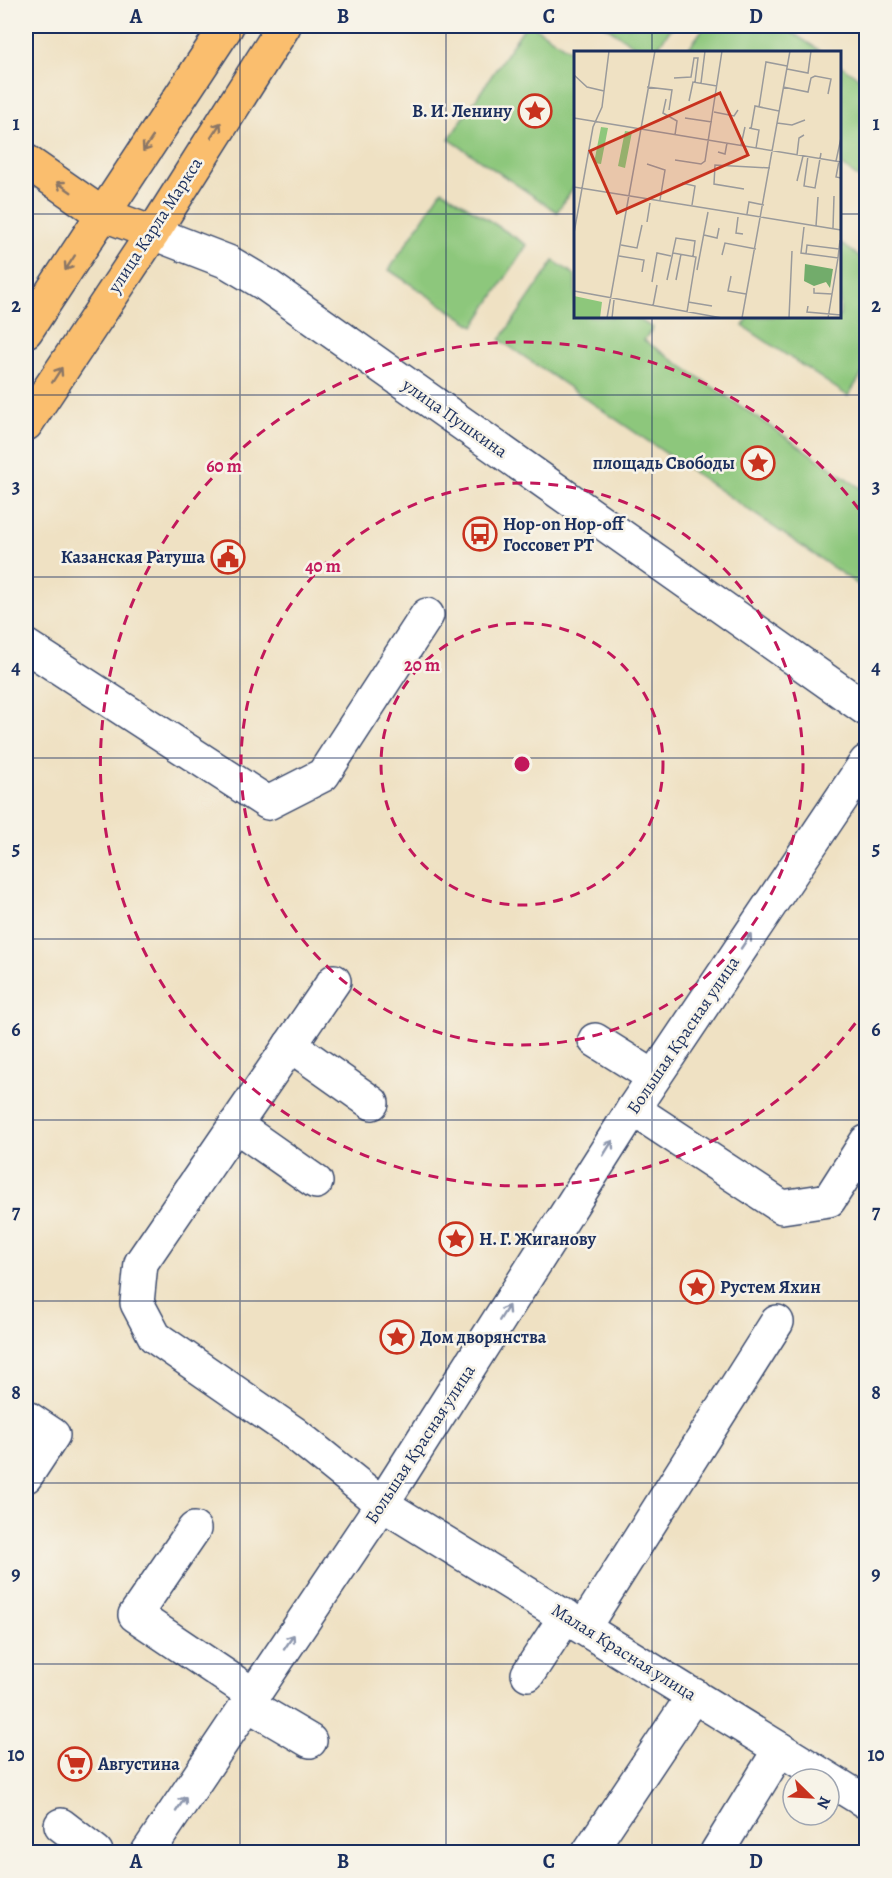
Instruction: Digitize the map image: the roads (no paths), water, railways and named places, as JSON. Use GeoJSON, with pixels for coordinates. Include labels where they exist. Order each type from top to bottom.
{"type":"FeatureCollection","features":[{"type":"Feature","properties":{"kind":"main road"},"geometry":{"type":"LineString","coordinates":[[26,332],[227,26]]}},
{"type":"Feature","properties":{"kind":"main road","name":"улица Карла Маркса"},"geometry":{"type":"LineString","coordinates":[[26,424],[153,233],[284,26]]}},
{"type":"Feature","properties":{"kind":"main road","name":"улица Пушкина"},"geometry":{"type":"LineString","coordinates":[[26,161],[102,214],[153,233]]}},
{"type":"Feature","properties":{"kind":"street","name":"улица Пушкина"},"geometry":{"type":"LineString","coordinates":[[153,233],[228,262],[265,284],[867,709]]}},
{"type":"Feature","properties":{"kind":"street"},"geometry":{"type":"LineString","coordinates":[[26,646],[268,803],[323,775],[427,615]]}},
{"type":"Feature","properties":{"kind":"street","name":"Большая Красная улица"},"geometry":{"type":"LineString","coordinates":[[151,1852],[382,1504],[654,1077],[867,762]]}},
{"type":"Feature","properties":{"kind":"street","name":"Малая Красная улица"},"geometry":{"type":"LineString","coordinates":[[334,981],[141,1263],[137,1303],[155,1337],[294,1433],[382,1504],[867,1802]]}},
{"type":"Feature","properties":{"kind":"street"},"geometry":{"type":"LineString","coordinates":[[595,1040],[654,1077]]}},
{"type":"Feature","properties":{"kind":"street"},"geometry":{"type":"LineString","coordinates":[[290,1045],[372,1103]]}},
{"type":"Feature","properties":{"kind":"street"},"geometry":{"type":"LineString","coordinates":[[633,1109],[782,1207],[829,1200],[867,1142]]}},
{"type":"Feature","properties":{"kind":"street"},"geometry":{"type":"LineString","coordinates":[[235,1125],[316,1182]]}},
{"type":"Feature","properties":{"kind":"street"},"geometry":{"type":"LineString","coordinates":[[528,1674],[575,1622],[777,1322]]}},
{"type":"Feature","properties":{"kind":"street"},"geometry":{"type":"LineString","coordinates":[[26,1417],[53,1435],[26,1476]]}},
{"type":"Feature","properties":{"kind":"street"},"geometry":{"type":"LineString","coordinates":[[194,1529],[135,1615],[310,1740]]}},
{"type":"Feature","properties":{"kind":"street"},"geometry":{"type":"LineString","coordinates":[[589,1852],[694,1695]]}},
{"type":"Feature","properties":{"kind":"street"},"geometry":{"type":"LineString","coordinates":[[717,1852],[780,1749]]}},
{"type":"Feature","properties":{"kind":"street"},"geometry":{"type":"LineString","coordinates":[[61,1825],[96,1852]]}},
{"type":"Feature","properties":{"kind":"place","name":"В. И. Ленину"},"geometry":{"type":"Point","coordinates":[535,111]}},
{"type":"Feature","properties":{"kind":"place","name":"площадь Свободы"},"geometry":{"type":"Point","coordinates":[758,463]}},
{"type":"Feature","properties":{"kind":"place","name":"Hop-on Hop-off Госсовет РТ"},"geometry":{"type":"Point","coordinates":[480,534]}},
{"type":"Feature","properties":{"kind":"place","name":"Казанская Ратуша"},"geometry":{"type":"Point","coordinates":[228,557]}},
{"type":"Feature","properties":{"kind":"place","name":"Н. Г. Жиганову"},"geometry":{"type":"Point","coordinates":[456,1239]}},
{"type":"Feature","properties":{"kind":"place","name":"Рустем Яхин"},"geometry":{"type":"Point","coordinates":[697,1287]}},
{"type":"Feature","properties":{"kind":"place","name":"Дом дворянства"},"geometry":{"type":"Point","coordinates":[397,1337]}},
{"type":"Feature","properties":{"kind":"place","name":"Августина"},"geometry":{"type":"Point","coordinates":[75,1764]}}]}
